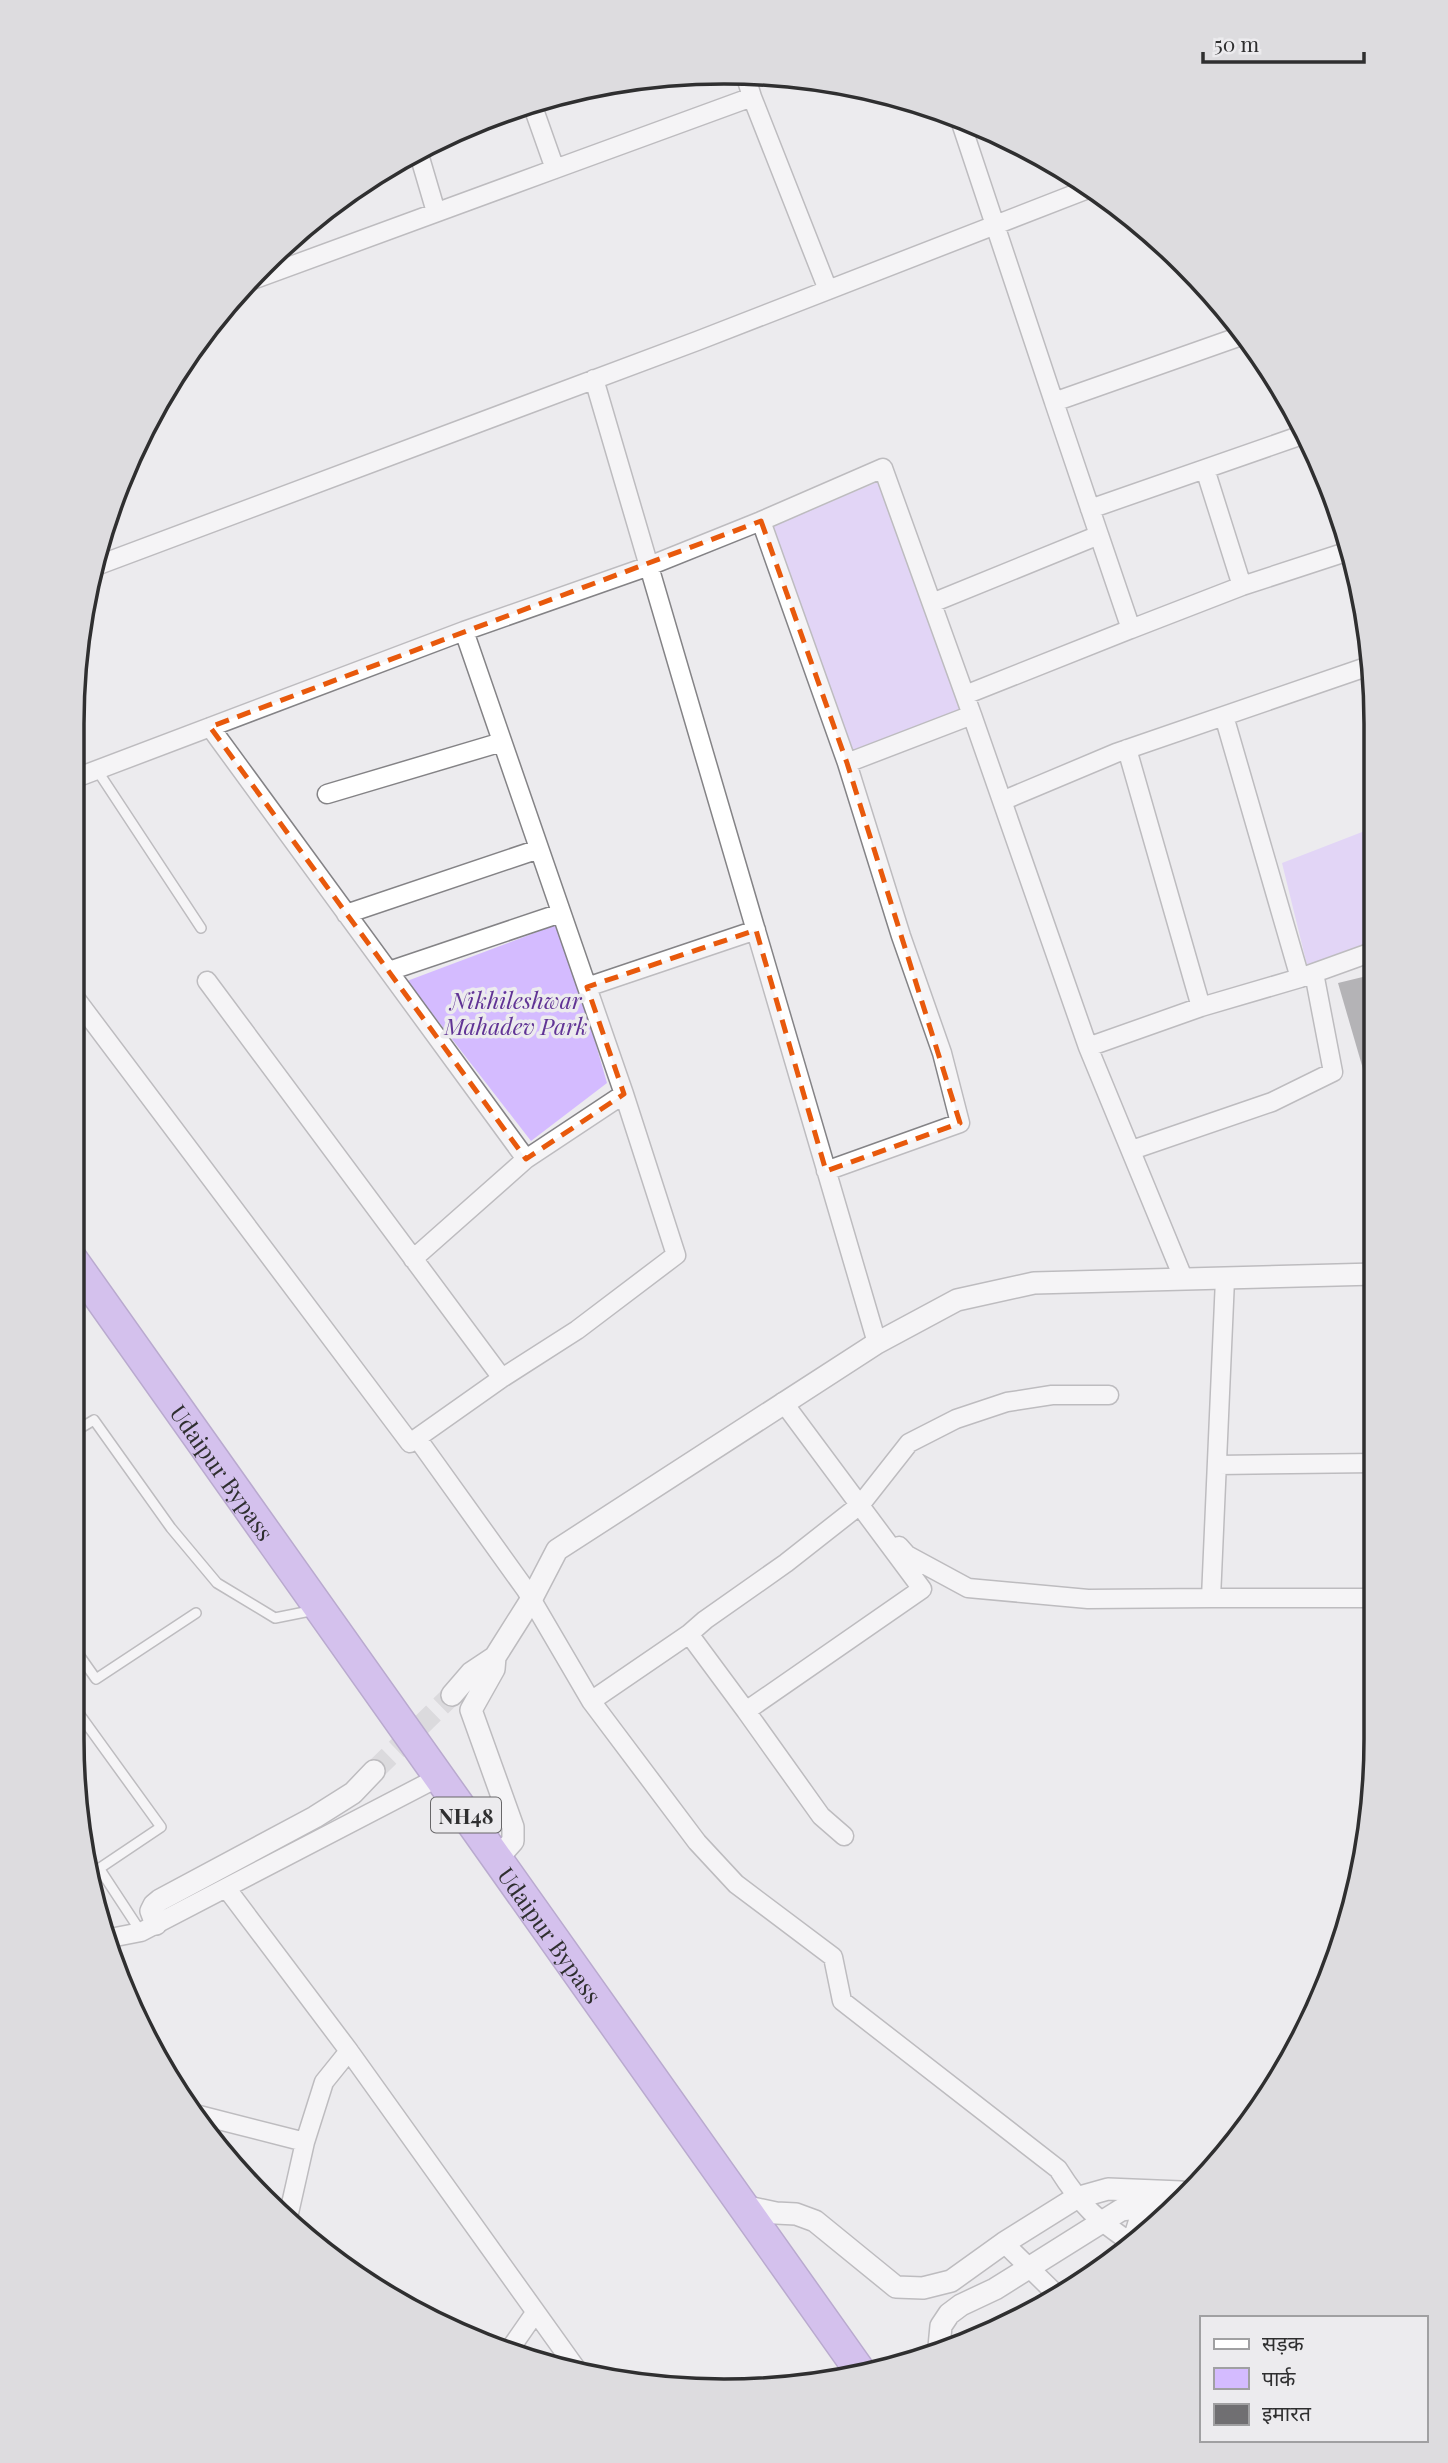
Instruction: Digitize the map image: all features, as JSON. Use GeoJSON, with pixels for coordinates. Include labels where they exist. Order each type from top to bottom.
{"type":"FeatureCollection","features":[{"type":"Feature","properties":{"kind":"highway","name":"Udaipur Bypass"},"geometry":{"type":"LineString","coordinates":[[84,1276],[856,2365]]}},
{"type":"Feature","properties":{"kind":"street"},"geometry":{"type":"LineString","coordinates":[[748,85],[828,290]]}},
{"type":"Feature","properties":{"kind":"street"},"geometry":{"type":"LineString","coordinates":[[268,274],[752,97]]}},
{"type":"Feature","properties":{"kind":"street"},"geometry":{"type":"LineString","coordinates":[[535,113],[555,169]]}},
{"type":"Feature","properties":{"kind":"street"},"geometry":{"type":"LineString","coordinates":[[963,131],[993,226],[1131,629]]}},
{"type":"Feature","properties":{"kind":"street"},"geometry":{"type":"LineString","coordinates":[[421,161],[436,212]]}},
{"type":"Feature","properties":{"kind":"street"},"geometry":{"type":"LineString","coordinates":[[105,563],[1080,192]]}},
{"type":"Feature","properties":{"kind":"street"},"geometry":{"type":"LineString","coordinates":[[1054,402],[1235,338]]}},
{"type":"Feature","properties":{"kind":"street"},"geometry":{"type":"LineString","coordinates":[[594,379],[877,1343]]}},
{"type":"Feature","properties":{"kind":"street"},"geometry":{"type":"LineString","coordinates":[[1090,509],[1296,437]]}},
{"type":"Feature","properties":{"kind":"street"},"geometry":{"type":"LineString","coordinates":[[84,775],[464,631],[649,566],[883,468],[1088,1047],[1184,1280]]}},
{"type":"Feature","properties":{"kind":"street"},"geometry":{"type":"LineString","coordinates":[[1205,469],[1242,586]]}},
{"type":"Feature","properties":{"kind":"street"},"geometry":{"type":"LineString","coordinates":[[761,521],[847,763],[901,936],[942,1053],[960,1123],[826,1171]]}},
{"type":"Feature","properties":{"kind":"street"},"geometry":{"type":"LineString","coordinates":[[932,603],[1099,535]]}},
{"type":"Feature","properties":{"kind":"street"},"geometry":{"type":"LineString","coordinates":[[965,695],[1242,586],[1341,554]]}},
{"type":"Feature","properties":{"kind":"street"},"geometry":{"type":"LineString","coordinates":[[84,1010],[410,1443],[502,1378],[577,1330],[676,1255],[624,1094],[464,631]]}},
{"type":"Feature","properties":{"kind":"street"},"geometry":{"type":"LineString","coordinates":[[1002,801],[1127,749],[1362,669]]}},
{"type":"Feature","properties":{"kind":"street"},"geometry":{"type":"LineString","coordinates":[[847,763],[972,715]]}},
{"type":"Feature","properties":{"kind":"street"},"geometry":{"type":"LineString","coordinates":[[1132,1150],[1272,1101],[1333,1072],[1307,976],[1224,716]]}},
{"type":"Feature","properties":{"kind":"street"},"geometry":{"type":"LineString","coordinates":[[210,727],[526,1159]]}},
{"type":"Feature","properties":{"kind":"street"},"geometry":{"type":"LineString","coordinates":[[327,794],[502,741]]}},
{"type":"Feature","properties":{"kind":"street"},"geometry":{"type":"LineString","coordinates":[[1127,749],[1201,1006]]}},
{"type":"Feature","properties":{"kind":"street"},"geometry":{"type":"LineString","coordinates":[[346,914],[539,849]]}},
{"type":"Feature","properties":{"kind":"street"},"geometry":{"type":"LineString","coordinates":[[388,971],[561,912]]}},
{"type":"Feature","properties":{"kind":"street"},"geometry":{"type":"LineString","coordinates":[[587,986],[756,930]]}},
{"type":"Feature","properties":{"kind":"street"},"geometry":{"type":"LineString","coordinates":[[1088,1047],[1201,1006],[1307,976],[1364,955]]}},
{"type":"Feature","properties":{"kind":"street"},"geometry":{"type":"LineString","coordinates":[[207,981],[502,1378]]}},
{"type":"Feature","properties":{"kind":"street"},"geometry":{"type":"LineString","coordinates":[[413,1259],[526,1159],[624,1094]]}},
{"type":"Feature","properties":{"kind":"street"},"geometry":{"type":"LineString","coordinates":[[452,1695],[471,1673],[495,1657],[531,1600],[557,1550],[877,1343],[957,1300],[1034,1283],[1364,1274]]}},
{"type":"Feature","properties":{"kind":"street"},"geometry":{"type":"LineString","coordinates":[[1211,1598],[1225,1279]]}},
{"type":"Feature","properties":{"kind":"street"},"geometry":{"type":"LineString","coordinates":[[591,1701],[690,1634],[861,1504],[909,1443],[956,1419],[1007,1402],[1052,1395],[1109,1395]]}},
{"type":"Feature","properties":{"kind":"street"},"geometry":{"type":"LineString","coordinates":[[746,1711],[922,1589],[783,1402]]}},
{"type":"Feature","properties":{"kind":"street"},"geometry":{"type":"LineString","coordinates":[[417,1438],[526,1590],[591,1701],[697,1842],[736,1884],[834,1957],[842,2001],[1058,2169],[1076,2198],[1099,2222],[1124,2238]]}},
{"type":"Feature","properties":{"kind":"street"},"geometry":{"type":"LineString","coordinates":[[1217,1465],[1364,1463]]}},
{"type":"Feature","properties":{"kind":"street"},"geometry":{"type":"LineString","coordinates":[[861,1504],[907,1555],[968,1588],[1088,1599],[1364,1598]]}},
{"type":"Feature","properties":{"kind":"street"},"geometry":{"type":"LineString","coordinates":[[690,1634],[821,1816],[844,1836]]}},
{"type":"Feature","properties":{"kind":"street"},"geometry":{"type":"LineString","coordinates":[[495,1657],[494,1669],[471,1710],[513,1827],[513,1841],[498,1858]]}},
{"type":"Feature","properties":{"kind":"street"},"geometry":{"type":"LineString","coordinates":[[148,1928],[151,1911],[160,1900],[315,1817],[353,1793],[374,1771]]}},
{"type":"Feature","properties":{"kind":"street"},"geometry":{"type":"LineString","coordinates":[[115,1936],[148,1928],[439,1777]]}},
{"type":"Feature","properties":{"kind":"street"},"geometry":{"type":"LineString","coordinates":[[227,1889],[349,2051],[570,2360]]}},
{"type":"Feature","properties":{"kind":"street"},"geometry":{"type":"LineString","coordinates":[[290,2209],[305,2142],[324,2082],[349,2051]]}},
{"type":"Feature","properties":{"kind":"street"},"geometry":{"type":"LineString","coordinates":[[208,2117],[305,2142]]}},
{"type":"Feature","properties":{"kind":"street"},"geometry":{"type":"LineString","coordinates":[[1108,2189],[1121,2210]]}},
{"type":"Feature","properties":{"kind":"street"},"geometry":{"type":"LineString","coordinates":[[743,2206],[796,2214],[815,2221],[896,2287],[923,2288],[951,2281],[1004,2243],[1076,2198],[1108,2189],[1177,2192]]}},
{"type":"Feature","properties":{"kind":"street"},"geometry":{"type":"LineString","coordinates":[[940,2341],[941,2326],[949,2314],[961,2305],[995,2289],[1121,2210],[1159,2207]]}},
{"type":"Feature","properties":{"kind":"street"},"geometry":{"type":"LineString","coordinates":[[1136,2229],[1138,2221],[1159,2207]]}},
{"type":"Feature","properties":{"kind":"street"},"geometry":{"type":"LineString","coordinates":[[1004,2243],[1051,2289]]}},
{"type":"Feature","properties":{"kind":"street"},"geometry":{"type":"LineString","coordinates":[[514,2343],[536,2313]]}},
{"type":"Feature","properties":{"kind":"lane"},"geometry":{"type":"LineString","coordinates":[[97,770],[201,928]]}},
{"type":"Feature","properties":{"kind":"lane"},"geometry":{"type":"LineString","coordinates":[[84,1426],[94,1420],[171,1528],[217,1583],[275,1618],[320,1609]]}},
{"type":"Feature","properties":{"kind":"lane"},"geometry":{"type":"LineString","coordinates":[[84,1662],[96,1679],[196,1613]]}},
{"type":"Feature","properties":{"kind":"lane"},"geometry":{"type":"LineString","coordinates":[[84,1721],[161,1827],[97,1869]]}},
{"type":"Feature","properties":{"kind":"lane"},"geometry":{"type":"LineString","coordinates":[[98,1872],[148,1928]]}},
{"type":"Feature","properties":{"kind":"highlighted area"},"geometry":{"type":"Polygon","coordinates":[[[761,521],[847,763],[960,1123],[826,1171],[756,930],[587,987],[624,1094],[526,1159],[210,727],[761,521]]]}},
{"type":"Feature","properties":{"kind":"green space"},"geometry":{"type":"Polygon","coordinates":[[[887,478],[966,717],[850,752],[771,527],[887,478]]]}},
{"type":"Feature","properties":{"kind":"green space"},"geometry":{"type":"Polygon","coordinates":[[[1364,831],[1364,944],[1307,965],[1282,863],[1364,831]]]}},
{"type":"Feature","properties":{"kind":"green space","name":"Nikhileshwar Mahadev Park"},"geometry":{"type":"Polygon","coordinates":[[[561,923],[607,1083],[531,1141],[407,981],[561,923]]]}},
{"type":"Feature","properties":{"kind":"building"},"geometry":{"type":"Polygon","coordinates":[[[1364,977],[1364,1072],[1338,983],[1364,977]]]}},
{"type":"Feature","properties":{"kind":"tunnel"},"geometry":{"type":"LineString","coordinates":[[374,1771],[452,1695]]}}]}
